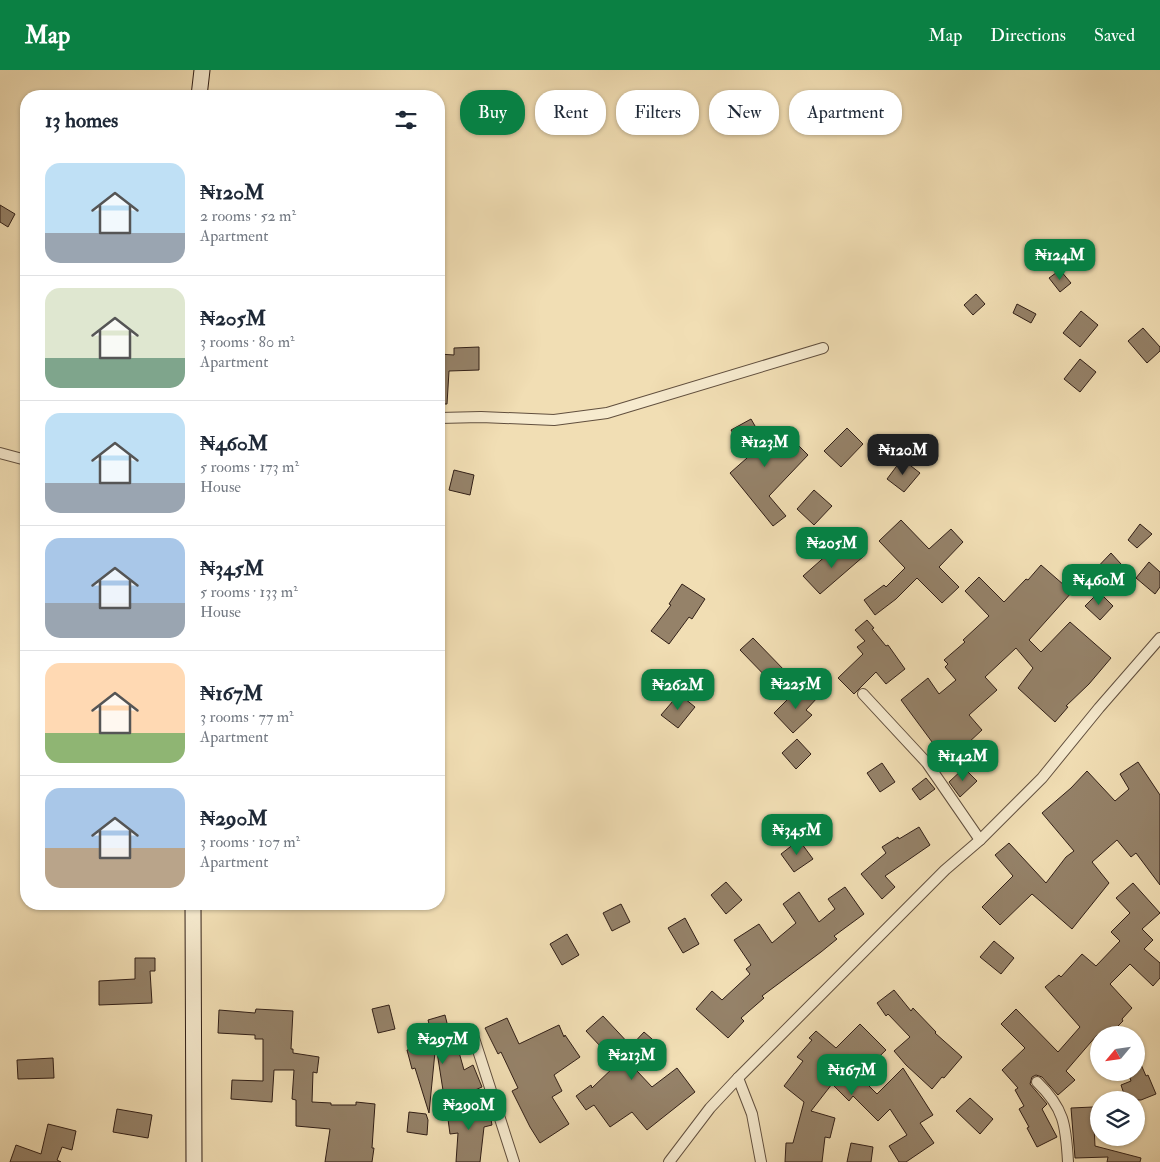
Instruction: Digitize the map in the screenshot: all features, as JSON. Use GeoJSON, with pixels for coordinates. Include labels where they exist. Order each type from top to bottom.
{"type":"FeatureCollection","features":[{"type":"Feature","properties":{"kind":"main road"},"geometry":{"type":"LineString","coordinates":[[200,90],[202,70]]}},
{"type":"Feature","properties":{"kind":"main road"},"geometry":{"type":"LineString","coordinates":[[193,910],[194,1162]]}},
{"type":"Feature","properties":{"kind":"street"},"geometry":{"type":"LineString","coordinates":[[445,418],[481,417],[554,420],[607,413],[823,348]]}},
{"type":"Feature","properties":{"kind":"street"},"geometry":{"type":"LineString","coordinates":[[0,453],[20,458]]}},
{"type":"Feature","properties":{"kind":"street"},"geometry":{"type":"LineString","coordinates":[[669,1162],[710,1108],[738,1078],[945,870],[980,840],[1042,778],[1099,708],[1160,638]]}},
{"type":"Feature","properties":{"kind":"street"},"geometry":{"type":"LineString","coordinates":[[863,694],[927,763],[980,840]]}},
{"type":"Feature","properties":{"kind":"street"},"geometry":{"type":"LineString","coordinates":[[473,1035],[514,1162]]}},
{"type":"Feature","properties":{"kind":"street"},"geometry":{"type":"LineString","coordinates":[[738,1078],[752,1114],[761,1162]]}},
{"type":"Feature","properties":{"kind":"street"},"geometry":{"type":"LineString","coordinates":[[1037,1082],[1050,1094],[1061,1114],[1066,1131],[1068,1162]]}},
{"type":"Feature","properties":{"kind":"building"},"geometry":{"type":"Polygon","coordinates":[[[0,205],[15,214],[8,227],[0,222],[0,205]]]}},
{"type":"Feature","properties":{"kind":"building"},"geometry":{"type":"Polygon","coordinates":[[[1060,270],[1071,283],[1060,292],[1049,278],[1060,270]]]}},
{"type":"Feature","properties":{"kind":"building"},"geometry":{"type":"Polygon","coordinates":[[[976,294],[985,304],[973,315],[964,305],[976,294]]]}},
{"type":"Feature","properties":{"kind":"building"},"geometry":{"type":"Polygon","coordinates":[[[1017,304],[1036,314],[1031,323],[1013,313],[1017,304]]]}},
{"type":"Feature","properties":{"kind":"building"},"geometry":{"type":"Polygon","coordinates":[[[1081,311],[1098,325],[1080,347],[1063,333],[1081,311]]]}},
{"type":"Feature","properties":{"kind":"building"},"geometry":{"type":"Polygon","coordinates":[[[1143,328],[1160,347],[1160,351],[1147,363],[1128,341],[1143,328]]]}},
{"type":"Feature","properties":{"kind":"building"},"geometry":{"type":"Polygon","coordinates":[[[479,347],[479,370],[449,371],[447,404],[445,404],[445,354],[454,355],[454,348],[479,347]]]}},
{"type":"Feature","properties":{"kind":"building"},"geometry":{"type":"Polygon","coordinates":[[[1080,359],[1096,372],[1080,392],[1064,379],[1080,359]]]}},
{"type":"Feature","properties":{"kind":"building"},"geometry":{"type":"Polygon","coordinates":[[[751,419],[770,452],[788,435],[808,455],[769,496],[786,516],[773,526],[730,473],[747,458],[731,430],[751,419]]]}},
{"type":"Feature","properties":{"kind":"building"},"geometry":{"type":"Polygon","coordinates":[[[847,428],[863,444],[841,467],[824,451],[847,428]]]}},
{"type":"Feature","properties":{"kind":"building"},"geometry":{"type":"Polygon","coordinates":[[[902,459],[920,473],[904,492],[887,479],[902,459]]]}},
{"type":"Feature","properties":{"kind":"building"},"geometry":{"type":"Polygon","coordinates":[[[454,470],[474,475],[470,495],[449,490],[454,470]]]}},
{"type":"Feature","properties":{"kind":"building"},"geometry":{"type":"Polygon","coordinates":[[[814,490],[832,506],[814,525],[797,509],[814,490]]]}},
{"type":"Feature","properties":{"kind":"building"},"geometry":{"type":"Polygon","coordinates":[[[901,520],[929,549],[951,529],[963,542],[939,567],[959,587],[942,603],[917,578],[896,599],[875,615],[864,600],[884,585],[886,587],[905,568],[879,541],[901,520]]]}},
{"type":"Feature","properties":{"kind":"building"},"geometry":{"type":"Polygon","coordinates":[[[1140,524],[1152,534],[1137,548],[1128,540],[1140,524]]]}},
{"type":"Feature","properties":{"kind":"building"},"geometry":{"type":"Polygon","coordinates":[[[856,545],[864,556],[820,594],[803,576],[829,553],[834,558],[856,545]]]}},
{"type":"Feature","properties":{"kind":"building"},"geometry":{"type":"Polygon","coordinates":[[[1111,553],[1121,564],[1101,584],[1091,574],[1111,553]]]}},
{"type":"Feature","properties":{"kind":"building"},"geometry":{"type":"Polygon","coordinates":[[[1149,562],[1160,572],[1160,587],[1155,594],[1136,578],[1149,562]]]}},
{"type":"Feature","properties":{"kind":"building"},"geometry":{"type":"Polygon","coordinates":[[[1041,565],[1072,592],[1029,640],[1041,652],[1070,622],[1111,658],[1089,684],[1066,706],[1068,707],[1055,722],[1018,688],[1033,668],[1016,648],[985,677],[997,690],[969,715],[982,730],[967,744],[980,758],[971,766],[949,742],[938,750],[901,700],[928,678],[939,694],[956,680],[945,667],[948,664],[944,660],[965,642],[963,640],[989,616],[965,591],[979,577],[1004,602],[1041,565]]]}},
{"type":"Feature","properties":{"kind":"building"},"geometry":{"type":"Polygon","coordinates":[[[682,584],[705,599],[692,619],[689,617],[669,644],[651,631],[671,605],[669,604],[682,584]]]}},
{"type":"Feature","properties":{"kind":"building"},"geometry":{"type":"Polygon","coordinates":[[[1099,592],[1113,606],[1100,620],[1085,606],[1099,592]]]}},
{"type":"Feature","properties":{"kind":"building"},"geometry":{"type":"Polygon","coordinates":[[[867,620],[874,628],[872,629],[886,646],[888,645],[905,669],[886,684],[876,672],[854,694],[838,678],[863,654],[857,647],[865,641],[855,630],[867,620]]]}},
{"type":"Feature","properties":{"kind":"building"},"geometry":{"type":"Polygon","coordinates":[[[753,638],[787,673],[774,685],[740,650],[753,638]]]}},
{"type":"Feature","properties":{"kind":"building"},"geometry":{"type":"Polygon","coordinates":[[[808,688],[818,697],[806,710],[812,715],[793,733],[774,713],[792,695],[797,700],[808,688]]]}},
{"type":"Feature","properties":{"kind":"building"},"geometry":{"type":"Polygon","coordinates":[[[679,694],[695,707],[678,728],[661,715],[679,694]]]}},
{"type":"Feature","properties":{"kind":"building"},"geometry":{"type":"Polygon","coordinates":[[[797,739],[811,754],[796,769],[782,753],[797,739]]]}},
{"type":"Feature","properties":{"kind":"building"},"geometry":{"type":"Polygon","coordinates":[[[1138,762],[1160,795],[1160,885],[1136,853],[1131,857],[1117,840],[1092,862],[1109,883],[1072,929],[1032,894],[1000,925],[982,907],[1013,876],[995,855],[1009,843],[1046,883],[1066,857],[1074,851],[1042,813],[1071,788],[1087,771],[1115,801],[1129,789],[1120,774],[1138,762]]]}},
{"type":"Feature","properties":{"kind":"building"},"geometry":{"type":"Polygon","coordinates":[[[882,763],[895,782],[880,792],[867,773],[882,763]]]}},
{"type":"Feature","properties":{"kind":"building"},"geometry":{"type":"Polygon","coordinates":[[[964,768],[977,781],[960,797],[949,782],[964,768]]]}},
{"type":"Feature","properties":{"kind":"building"},"geometry":{"type":"Polygon","coordinates":[[[926,778],[935,789],[920,800],[912,789],[926,778]]]}},
{"type":"Feature","properties":{"kind":"building"},"geometry":{"type":"Polygon","coordinates":[[[919,827],[930,845],[885,876],[895,887],[882,899],[861,874],[886,853],[882,847],[919,827]]]}},
{"type":"Feature","properties":{"kind":"building"},"geometry":{"type":"Polygon","coordinates":[[[799,840],[813,859],[794,872],[781,854],[799,840]]]}},
{"type":"Feature","properties":{"kind":"building"},"geometry":{"type":"Polygon","coordinates":[[[726,882],[742,900],[726,914],[711,895],[726,882]]]}},
{"type":"Feature","properties":{"kind":"building"},"geometry":{"type":"Polygon","coordinates":[[[1133,883],[1160,913],[1142,929],[1153,940],[1144,949],[1160,963],[1160,978],[1153,986],[1130,964],[1110,984],[1132,1008],[1118,1026],[1090,1026],[1090,1043],[1066,1071],[1075,1080],[1058,1095],[1042,1077],[1036,1075],[1032,1077],[1030,1084],[1047,1104],[1042,1109],[1057,1137],[1037,1147],[1019,1109],[1024,1106],[1015,1090],[1018,1088],[1002,1070],[1025,1048],[1001,1024],[1016,1009],[1058,1052],[1080,1027],[1045,987],[1059,975],[1061,977],[1082,954],[1096,966],[1120,941],[1111,932],[1130,913],[1116,898],[1133,883]]]}},
{"type":"Feature","properties":{"kind":"building"},"geometry":{"type":"Polygon","coordinates":[[[845,887],[864,914],[834,936],[837,939],[821,952],[762,996],[764,998],[741,1018],[744,1021],[728,1038],[696,1009],[712,991],[722,1000],[750,974],[746,969],[751,965],[734,940],[759,924],[772,943],[796,923],[783,904],[799,892],[819,922],[835,909],[828,899],[845,887]]]}},
{"type":"Feature","properties":{"kind":"building"},"geometry":{"type":"Polygon","coordinates":[[[621,904],[630,922],[612,931],[603,913],[621,904]]]}},
{"type":"Feature","properties":{"kind":"building"},"geometry":{"type":"Polygon","coordinates":[[[685,918],[699,944],[683,953],[668,928],[685,918]]]}},
{"type":"Feature","properties":{"kind":"building"},"geometry":{"type":"Polygon","coordinates":[[[567,934],[579,955],[562,965],[550,944],[567,934]]]}},
{"type":"Feature","properties":{"kind":"building"},"geometry":{"type":"Polygon","coordinates":[[[994,941],[1014,958],[1001,974],[980,957],[994,941]]]}},
{"type":"Feature","properties":{"kind":"building"},"geometry":{"type":"Polygon","coordinates":[[[135,958],[155,958],[155,971],[150,971],[152,1003],[99,1005],[99,981],[135,979],[135,958]]]}},
{"type":"Feature","properties":{"kind":"building"},"geometry":{"type":"Polygon","coordinates":[[[894,990],[911,1011],[913,1008],[935,1033],[962,1057],[932,1089],[894,1051],[910,1037],[888,1014],[886,1016],[877,1003],[894,990]]]}},
{"type":"Feature","properties":{"kind":"building"},"geometry":{"type":"Polygon","coordinates":[[[389,1005],[395,1029],[378,1033],[372,1009],[389,1005]]]}},
{"type":"Feature","properties":{"kind":"building"},"geometry":{"type":"Polygon","coordinates":[[[256,1009],[293,1011],[291,1049],[293,1049],[293,1053],[319,1057],[317,1073],[313,1072],[312,1102],[331,1103],[331,1105],[356,1105],[356,1102],[375,1104],[372,1162],[325,1162],[330,1129],[296,1126],[296,1100],[292,1099],[294,1070],[274,1070],[272,1102],[231,1099],[232,1080],[263,1081],[263,1039],[255,1039],[255,1035],[218,1033],[219,1010],[255,1013],[256,1009]]]}},
{"type":"Feature","properties":{"kind":"building"},"geometry":{"type":"Polygon","coordinates":[[[445,1015],[451,1039],[455,1038],[464,1070],[473,1065],[482,1087],[445,1103],[437,1052],[435,1052],[429,1113],[415,1068],[412,1069],[407,1050],[434,1043],[428,1020],[445,1015]]]}},
{"type":"Feature","properties":{"kind":"building"},"geometry":{"type":"Polygon","coordinates":[[[603,1016],[631,1046],[644,1032],[660,1046],[637,1071],[652,1087],[677,1068],[695,1092],[647,1130],[632,1112],[610,1127],[594,1105],[586,1110],[576,1096],[591,1085],[592,1088],[617,1064],[586,1031],[603,1016]]]}},
{"type":"Feature","properties":{"kind":"building"},"geometry":{"type":"Polygon","coordinates":[[[507,1018],[519,1044],[559,1025],[564,1037],[565,1035],[580,1057],[554,1075],[562,1091],[552,1097],[569,1124],[540,1143],[512,1091],[518,1088],[501,1052],[498,1054],[485,1028],[507,1018]]]}},
{"type":"Feature","properties":{"kind":"building"},"geometry":{"type":"Polygon","coordinates":[[[860,1024],[886,1050],[859,1076],[877,1094],[903,1068],[933,1115],[920,1123],[934,1143],[906,1162],[899,1162],[889,1146],[907,1135],[890,1109],[878,1121],[853,1096],[849,1101],[832,1084],[811,1111],[835,1118],[830,1138],[825,1137],[822,1162],[785,1162],[786,1143],[793,1143],[804,1102],[784,1086],[803,1061],[797,1057],[812,1040],[809,1038],[816,1031],[836,1048],[860,1024]]]}},
{"type":"Feature","properties":{"kind":"building"},"geometry":{"type":"Polygon","coordinates":[[[53,1058],[54,1078],[18,1079],[17,1060],[53,1058]]]}},
{"type":"Feature","properties":{"kind":"building"},"geometry":{"type":"Polygon","coordinates":[[[1145,1074],[1146,1076],[1148,1075],[1156,1094],[1145,1098],[1145,1091],[1123,1091],[1121,1085],[1131,1081],[1145,1081],[1145,1074]]]}},
{"type":"Feature","properties":{"kind":"building"},"geometry":{"type":"Polygon","coordinates":[[[970,1098],[993,1119],[980,1134],[956,1111],[970,1098]]]}},
{"type":"Feature","properties":{"kind":"building"},"geometry":{"type":"Polygon","coordinates":[[[488,1104],[492,1125],[484,1127],[480,1162],[456,1162],[458,1133],[450,1134],[447,1112],[488,1104]]]}},
{"type":"Feature","properties":{"kind":"building"},"geometry":{"type":"Polygon","coordinates":[[[1090,1107],[1090,1146],[1141,1158],[1140,1162],[1107,1162],[1108,1157],[1075,1158],[1071,1108],[1090,1107]]]}},
{"type":"Feature","properties":{"kind":"building"},"geometry":{"type":"Polygon","coordinates":[[[117,1109],[152,1115],[148,1138],[113,1132],[117,1109]]]}},
{"type":"Feature","properties":{"kind":"building"},"geometry":{"type":"Polygon","coordinates":[[[409,1112],[426,1114],[428,1120],[427,1135],[407,1132],[409,1112]]]}},
{"type":"Feature","properties":{"kind":"building"},"geometry":{"type":"Polygon","coordinates":[[[48,1124],[76,1131],[72,1150],[62,1147],[57,1160],[61,1162],[10,1162],[16,1145],[41,1154],[48,1124]]]}},
{"type":"Feature","properties":{"kind":"building"},"geometry":{"type":"Polygon","coordinates":[[[851,1143],[873,1147],[871,1162],[847,1162],[851,1143]]]}}]}
